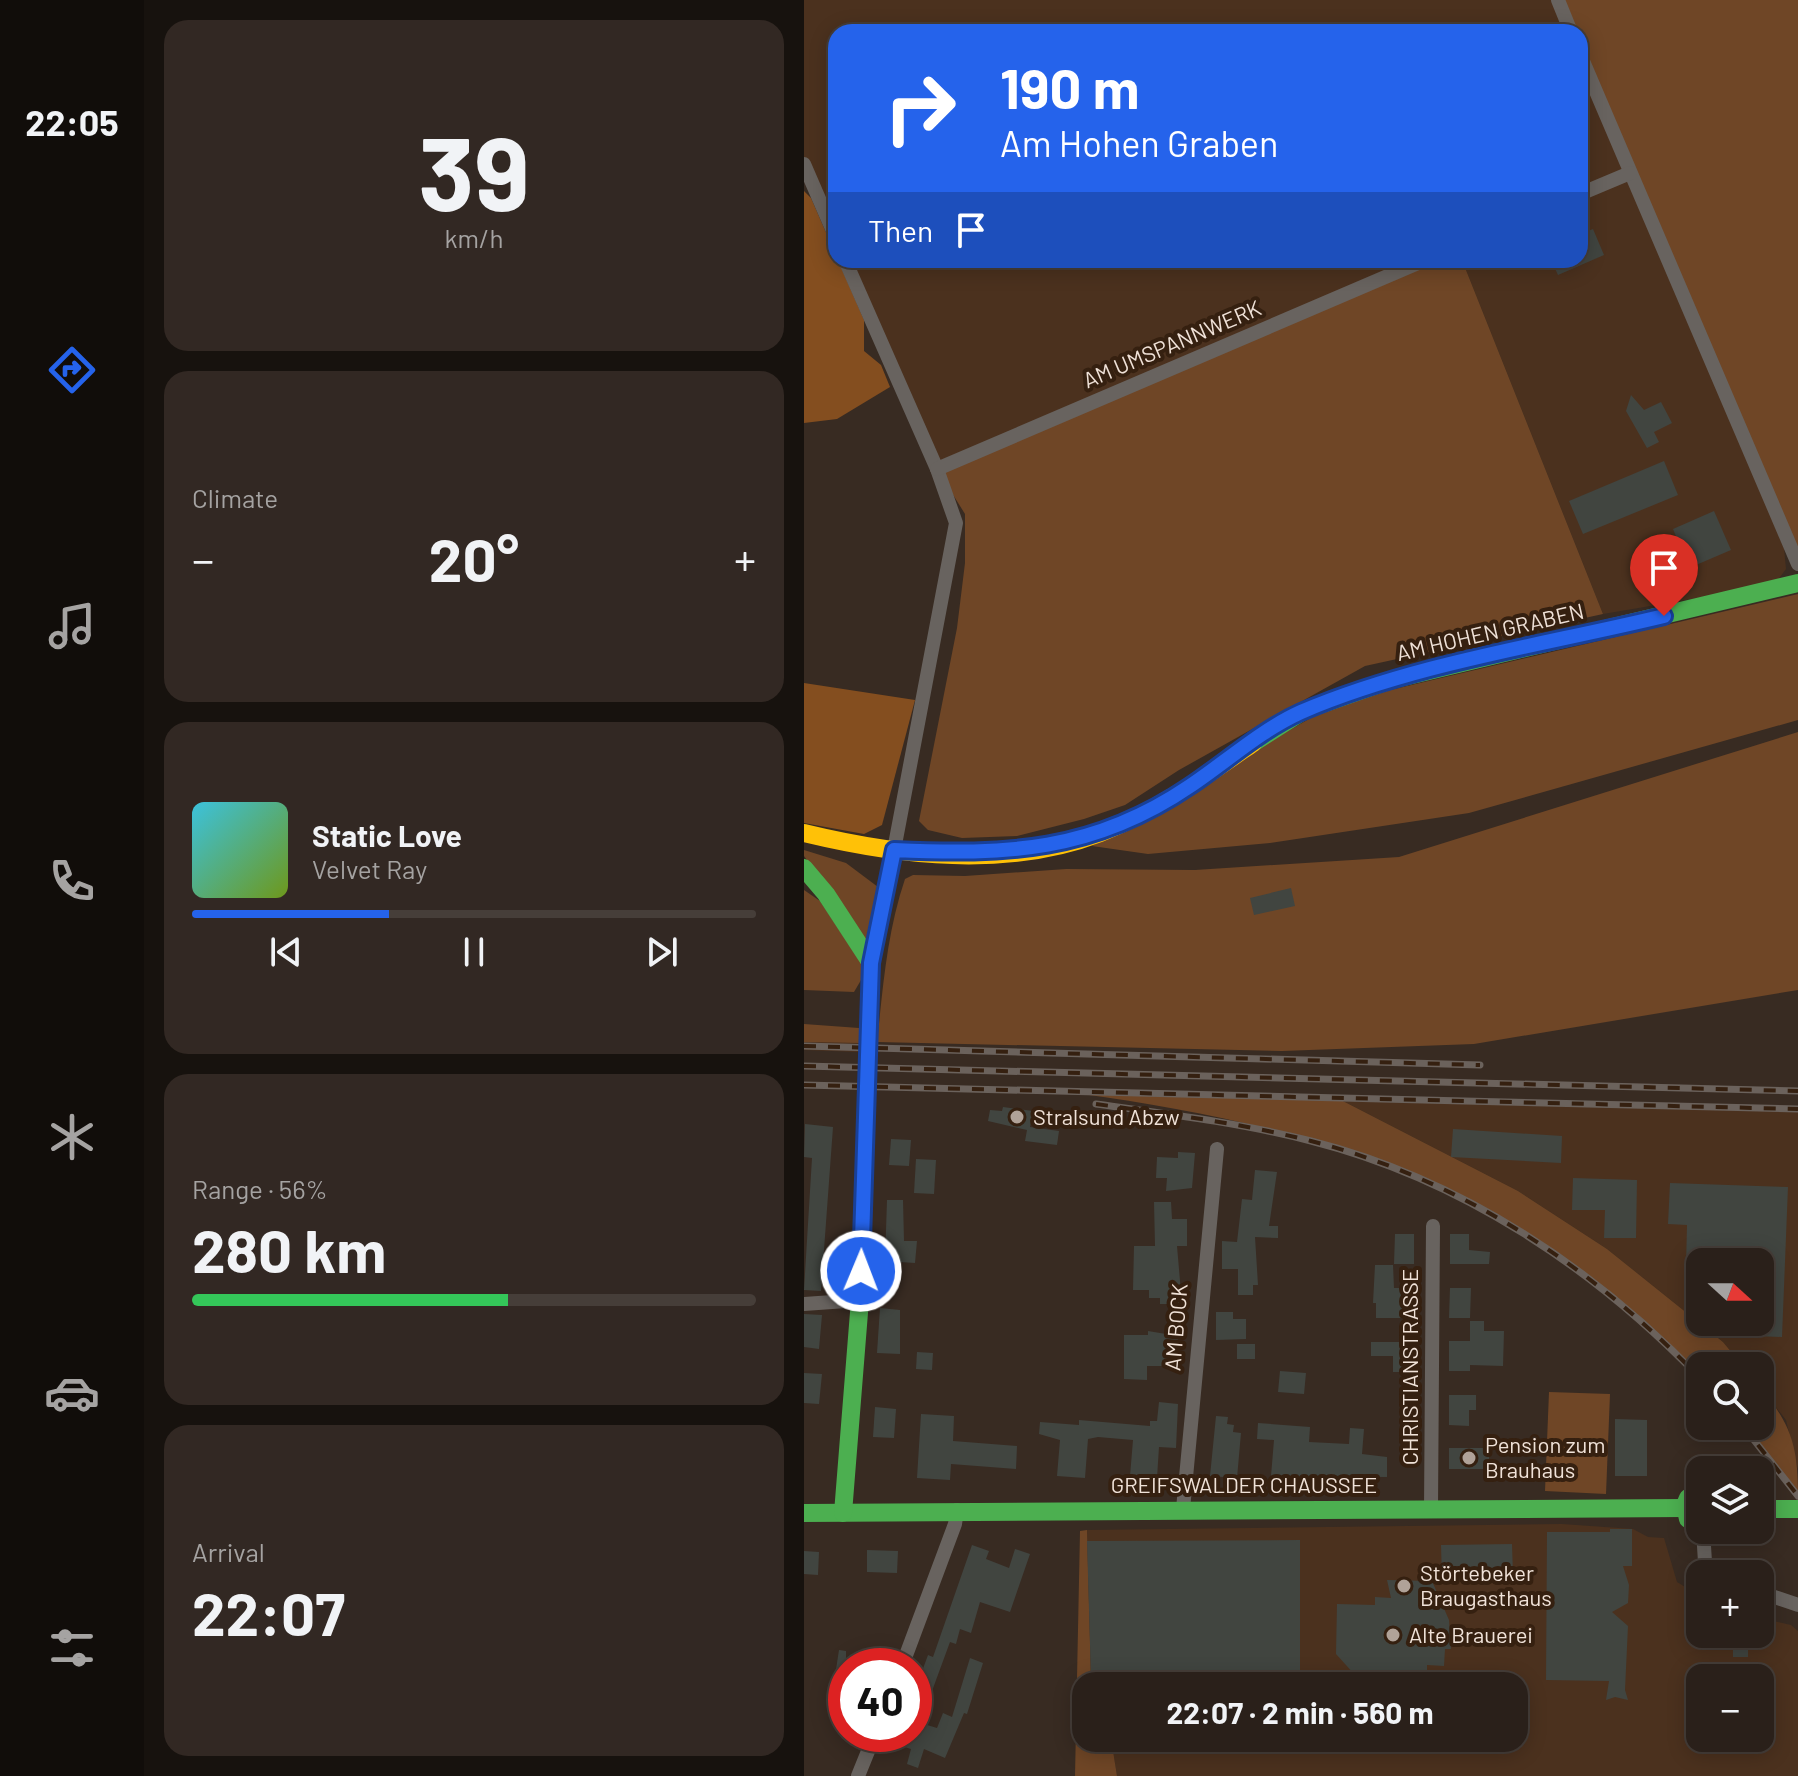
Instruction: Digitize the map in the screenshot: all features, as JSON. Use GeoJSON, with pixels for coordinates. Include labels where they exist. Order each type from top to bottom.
{"type":"FeatureCollection","features":[{"type":"Feature","properties":{"kind":"street"},"geometry":{"type":"LineString","coordinates":[[1558,0],[1568,24]]}},
{"type":"Feature","properties":{"kind":"street"},"geometry":{"type":"LineString","coordinates":[[1588,73],[1798,564]]}},
{"type":"Feature","properties":{"kind":"street"},"geometry":{"type":"LineString","coordinates":[[804,164],[828,220]]}},
{"type":"Feature","properties":{"kind":"street"},"geometry":{"type":"LineString","coordinates":[[1588,191],[1630,173]]}},
{"type":"Feature","properties":{"kind":"street"},"geometry":{"type":"LineString","coordinates":[[843,1513],[860,1300],[871,963],[956,523],[937,469],[849,268]]}},
{"type":"Feature","properties":{"kind":"street","name":"AM UMSPANNWERK"},"geometry":{"type":"LineString","coordinates":[[937,469],[1406,268]]}},
{"type":"Feature","properties":{"kind":"street","name":"AM HOHEN GRABEN"},"geometry":{"type":"LineString","coordinates":[[804,833],[894,850],[960,853],[1027,850],[1087,838],[1159,805],[1297,714],[1345,695],[1391,680],[1798,583]]}},
{"type":"Feature","properties":{"kind":"street"},"geometry":{"type":"LineString","coordinates":[[804,868],[826,894],[871,963]]}},
{"type":"Feature","properties":{"kind":"street","name":"AM BOCK"},"geometry":{"type":"LineString","coordinates":[[1183,1509],[1217,1149]]}},
{"type":"Feature","properties":{"kind":"street","name":"CHRISTIANSTRASSE"},"geometry":{"type":"LineString","coordinates":[[1431,1509],[1433,1226]]}},
{"type":"Feature","properties":{"kind":"street"},"geometry":{"type":"LineString","coordinates":[[804,1304],[860,1300]]}},
{"type":"Feature","properties":{"kind":"street"},"geometry":{"type":"LineString","coordinates":[[1686,1505],[1686,1512]]}},
{"type":"Feature","properties":{"kind":"street","name":"GREIFSWALDER CHAUSSEE"},"geometry":{"type":"LineString","coordinates":[[804,1513],[1685,1508]]}},
{"type":"Feature","properties":{"kind":"street"},"geometry":{"type":"LineString","coordinates":[[1774,1509],[1798,1509]]}},
{"type":"Feature","properties":{"kind":"street"},"geometry":{"type":"LineString","coordinates":[[909,1648],[955,1524],[957,1510]]}},
{"type":"Feature","properties":{"kind":"street"},"geometry":{"type":"LineString","coordinates":[[1774,1597],[1798,1605]]}},
{"type":"Feature","properties":{"kind":"street"},"geometry":{"type":"LineString","coordinates":[[858,1776],[868,1752]]}},
{"type":"Feature","properties":{"kind":"shaded area"},"geometry":{"type":"Polygon","coordinates":[[[804,0],[1558,0],[1568,24],[828,24],[828,220],[804,165],[804,0]]]}},
{"type":"Feature","properties":{"kind":"shaded area"},"geometry":{"type":"Polygon","coordinates":[[[1558,0],[1798,0],[1798,548],[1588,72],[1588,24],[1568,24],[1558,0]]]}},
{"type":"Feature","properties":{"kind":"shaded area"},"geometry":{"type":"Polygon","coordinates":[[[1588,73],[1784,548],[1786,569],[1774,585],[1603,614],[1465,268],[1588,268],[1588,73]]]}},
{"type":"Feature","properties":{"kind":"shaded area"},"geometry":{"type":"Polygon","coordinates":[[[804,191],[811,198],[828,237],[828,268],[841,268],[864,320],[864,351],[881,365],[890,387],[837,419],[804,423],[804,191]]]}},
{"type":"Feature","properties":{"kind":"shaded area"},"geometry":{"type":"Polygon","coordinates":[[[849,268],[1406,268],[937,469],[849,268]]]}},
{"type":"Feature","properties":{"kind":"shaded area"},"geometry":{"type":"Polygon","coordinates":[[[1406,268],[1465,268],[1603,614],[1365,666],[1179,770],[1125,805],[1017,836],[962,838],[928,830],[919,821],[957,628],[965,563],[965,514],[937,469],[1406,268]]]}},
{"type":"Feature","properties":{"kind":"shaded area"},"geometry":{"type":"Polygon","coordinates":[[[1798,594],[1798,720],[1469,813],[1270,843],[1148,854],[1092,846],[1314,716],[1369,695],[1798,594]]]}},
{"type":"Feature","properties":{"kind":"shaded area"},"geometry":{"type":"Polygon","coordinates":[[[804,683],[915,700],[882,825],[864,834],[804,823],[804,683]]]}},
{"type":"Feature","properties":{"kind":"shaded area"},"geometry":{"type":"Polygon","coordinates":[[[1798,732],[1798,990],[1474,1044],[1282,1051],[877,1042],[894,919],[905,879],[913,875],[965,876],[1066,869],[1195,870],[1399,857],[1798,732]]]}},
{"type":"Feature","properties":{"kind":"shaded area"},"geometry":{"type":"Polygon","coordinates":[[[804,850],[846,863],[878,887],[869,938],[864,941],[804,856],[804,850]]]}},
{"type":"Feature","properties":{"kind":"shaded area"},"geometry":{"type":"Polygon","coordinates":[[[804,890],[820,901],[863,966],[864,975],[854,992],[804,990],[804,890]]]}},
{"type":"Feature","properties":{"kind":"shaded area"},"geometry":{"type":"Polygon","coordinates":[[[804,1024],[859,1028],[859,1043],[804,1042],[804,1024]]]}},
{"type":"Feature","properties":{"kind":"shaded area"},"geometry":{"type":"Polygon","coordinates":[[[804,1042],[859,1043],[859,1052],[804,1050],[804,1042]]]}},
{"type":"Feature","properties":{"kind":"shaded area"},"geometry":{"type":"Polygon","coordinates":[[[1082,1094],[1339,1099],[1518,1191],[1607,1249],[1686,1312],[1686,1336],[1716,1336],[1731,1352],[1686,1352],[1686,1364],[1618,1302],[1559,1256],[1496,1216],[1419,1178],[1326,1145],[1178,1109],[1082,1094]]]}},
{"type":"Feature","properties":{"kind":"shaded area"},"geometry":{"type":"Polygon","coordinates":[[[1339,1099],[1798,1109],[1798,1469],[1786,1420],[1774,1405],[1774,1352],[1731,1352],[1716,1336],[1774,1336],[1774,1248],[1686,1248],[1686,1312],[1607,1249],[1518,1191],[1339,1099]]]}},
{"type":"Feature","properties":{"kind":"shaded area"},"geometry":{"type":"Polygon","coordinates":[[[1549,1392],[1610,1394],[1606,1494],[1545,1491],[1549,1392]]]}},
{"type":"Feature","properties":{"kind":"shaded area"},"geometry":{"type":"Polygon","coordinates":[[[1774,1405],[1794,1448],[1798,1493],[1774,1464],[1774,1456],[1768,1456],[1754,1440],[1774,1440],[1774,1405]]]}},
{"type":"Feature","properties":{"kind":"shaded area"},"geometry":{"type":"Polygon","coordinates":[[[1562,1524],[1633,1529],[1648,1537],[1664,1538],[1677,1582],[1686,1587],[1686,1648],[1774,1648],[1774,1621],[1791,1625],[1798,1631],[1798,1776],[1117,1776],[1113,1752],[1528,1752],[1528,1672],[1091,1672],[1087,1530],[1562,1524]]]}},
{"type":"Feature","properties":{"kind":"shaded area"},"geometry":{"type":"Polygon","coordinates":[[[1087,1530],[1091,1672],[1077,1672],[1080,1531],[1087,1530]]]}},
{"type":"Feature","properties":{"kind":"shaded area"},"geometry":{"type":"Polygon","coordinates":[[[1075,1752],[1113,1752],[1117,1776],[1075,1776],[1075,1752]]]}},
{"type":"Feature","properties":{"kind":"building"},"geometry":{"type":"Polygon","coordinates":[[[1593,229],[1604,255],[1588,262],[1588,231],[1593,229]]]}},
{"type":"Feature","properties":{"kind":"building"},"geometry":{"type":"Polygon","coordinates":[[[1555,268],[1574,268],[1558,275],[1555,268]]]}},
{"type":"Feature","properties":{"kind":"building"},"geometry":{"type":"Polygon","coordinates":[[[1631,395],[1644,410],[1661,402],[1672,423],[1654,432],[1659,442],[1647,448],[1626,411],[1631,395]]]}},
{"type":"Feature","properties":{"kind":"building"},"geometry":{"type":"Polygon","coordinates":[[[1664,461],[1678,495],[1583,534],[1569,501],[1664,461]]]}},
{"type":"Feature","properties":{"kind":"building"},"geometry":{"type":"Polygon","coordinates":[[[1714,511],[1731,550],[1689,568],[1673,529],[1714,511]]]}},
{"type":"Feature","properties":{"kind":"building"},"geometry":{"type":"Polygon","coordinates":[[[1291,888],[1295,906],[1254,915],[1250,898],[1291,888]]]}},
{"type":"Feature","properties":{"kind":"building"},"geometry":{"type":"Polygon","coordinates":[[[1003,1107],[1033,1111],[1030,1127],[1059,1131],[1057,1145],[1025,1141],[1027,1130],[988,1121],[990,1110],[1002,1111],[1003,1107]]]}},
{"type":"Feature","properties":{"kind":"building"},"geometry":{"type":"Polygon","coordinates":[[[805,1124],[833,1127],[821,1291],[804,1290],[812,1158],[804,1157],[805,1124]]]}},
{"type":"Feature","properties":{"kind":"building"},"geometry":{"type":"Polygon","coordinates":[[[1453,1129],[1562,1136],[1561,1163],[1451,1157],[1453,1129]]]}},
{"type":"Feature","properties":{"kind":"building"},"geometry":{"type":"Polygon","coordinates":[[[891,1139],[911,1140],[909,1166],[889,1165],[891,1139]]]}},
{"type":"Feature","properties":{"kind":"building"},"geometry":{"type":"Polygon","coordinates":[[[1178,1152],[1195,1153],[1192,1188],[1166,1191],[1167,1178],[1156,1178],[1157,1157],[1178,1158],[1178,1152]]]}},
{"type":"Feature","properties":{"kind":"building"},"geometry":{"type":"Polygon","coordinates":[[[916,1159],[936,1160],[934,1194],[914,1193],[916,1159]]]}},
{"type":"Feature","properties":{"kind":"building"},"geometry":{"type":"Polygon","coordinates":[[[1255,1170],[1277,1172],[1269,1226],[1278,1226],[1278,1238],[1255,1237],[1258,1285],[1253,1285],[1253,1295],[1238,1295],[1238,1269],[1222,1269],[1222,1241],[1237,1242],[1242,1199],[1252,1200],[1255,1170]]]}},
{"type":"Feature","properties":{"kind":"building"},"geometry":{"type":"Polygon","coordinates":[[[1573,1178],[1637,1180],[1636,1238],[1604,1238],[1605,1210],[1572,1210],[1573,1178]]]}},
{"type":"Feature","properties":{"kind":"building"},"geometry":{"type":"Polygon","coordinates":[[[1670,1183],[1788,1187],[1782,1337],[1756,1336],[1774,1336],[1774,1248],[1686,1248],[1687,1225],[1668,1224],[1670,1183]]]}},
{"type":"Feature","properties":{"kind":"building"},"geometry":{"type":"Polygon","coordinates":[[[887,1200],[903,1200],[904,1241],[917,1241],[915,1263],[885,1261],[887,1200]]]}},
{"type":"Feature","properties":{"kind":"building"},"geometry":{"type":"Polygon","coordinates":[[[1154,1202],[1171,1202],[1172,1219],[1187,1219],[1187,1246],[1177,1246],[1182,1304],[1160,1304],[1160,1298],[1149,1298],[1149,1290],[1133,1290],[1134,1246],[1155,1246],[1154,1202]]]}},
{"type":"Feature","properties":{"kind":"building"},"geometry":{"type":"Polygon","coordinates":[[[1395,1234],[1414,1234],[1414,1264],[1394,1264],[1395,1234]]]}},
{"type":"Feature","properties":{"kind":"building"},"geometry":{"type":"Polygon","coordinates":[[[1450,1234],[1469,1234],[1469,1250],[1490,1252],[1489,1264],[1450,1264],[1450,1234]]]}},
{"type":"Feature","properties":{"kind":"building"},"geometry":{"type":"Polygon","coordinates":[[[1375,1265],[1393,1265],[1394,1288],[1414,1288],[1414,1318],[1376,1318],[1376,1303],[1373,1303],[1375,1265]]]}},
{"type":"Feature","properties":{"kind":"building"},"geometry":{"type":"Polygon","coordinates":[[[1450,1288],[1471,1288],[1470,1318],[1449,1318],[1450,1288]]]}},
{"type":"Feature","properties":{"kind":"building"},"geometry":{"type":"Polygon","coordinates":[[[880,1308],[900,1310],[900,1354],[877,1353],[880,1308]]]}},
{"type":"Feature","properties":{"kind":"building"},"geometry":{"type":"Polygon","coordinates":[[[1216,1312],[1233,1312],[1233,1319],[1246,1319],[1246,1339],[1216,1340],[1216,1312]]]}},
{"type":"Feature","properties":{"kind":"building"},"geometry":{"type":"Polygon","coordinates":[[[804,1314],[822,1315],[819,1349],[804,1347],[804,1314]]]}},
{"type":"Feature","properties":{"kind":"building"},"geometry":{"type":"Polygon","coordinates":[[[1470,1321],[1484,1321],[1484,1331],[1504,1331],[1503,1366],[1470,1365],[1470,1371],[1449,1371],[1449,1341],[1470,1341],[1470,1321]]]}},
{"type":"Feature","properties":{"kind":"building"},"geometry":{"type":"Polygon","coordinates":[[[1148,1331],[1178,1336],[1178,1366],[1147,1366],[1147,1380],[1124,1379],[1124,1335],[1148,1335],[1148,1331]]]}},
{"type":"Feature","properties":{"kind":"building"},"geometry":{"type":"Polygon","coordinates":[[[1371,1342],[1414,1342],[1414,1372],[1393,1372],[1393,1356],[1371,1356],[1371,1342]]]}},
{"type":"Feature","properties":{"kind":"building"},"geometry":{"type":"Polygon","coordinates":[[[1237,1344],[1255,1344],[1255,1359],[1237,1359],[1237,1344]]]}},
{"type":"Feature","properties":{"kind":"building"},"geometry":{"type":"Polygon","coordinates":[[[917,1352],[933,1353],[932,1370],[916,1369],[917,1352]]]}},
{"type":"Feature","properties":{"kind":"building"},"geometry":{"type":"Polygon","coordinates":[[[1280,1371],[1306,1373],[1304,1394],[1278,1392],[1280,1371]]]}},
{"type":"Feature","properties":{"kind":"building"},"geometry":{"type":"Polygon","coordinates":[[[804,1373],[822,1374],[819,1404],[804,1403],[804,1373]]]}},
{"type":"Feature","properties":{"kind":"building"},"geometry":{"type":"Polygon","coordinates":[[[1449,1395],[1476,1395],[1476,1410],[1469,1410],[1469,1426],[1449,1425],[1449,1395]]]}},
{"type":"Feature","properties":{"kind":"building"},"geometry":{"type":"Polygon","coordinates":[[[1159,1402],[1178,1404],[1176,1448],[1159,1447],[1157,1478],[1130,1476],[1133,1440],[1098,1437],[1088,1439],[1085,1478],[1057,1476],[1060,1440],[1039,1434],[1040,1422],[1079,1425],[1079,1420],[1150,1426],[1150,1421],[1157,1421],[1159,1402]]]}},
{"type":"Feature","properties":{"kind":"building"},"geometry":{"type":"Polygon","coordinates":[[[875,1407],[896,1409],[894,1438],[873,1437],[875,1407]]]}},
{"type":"Feature","properties":{"kind":"building"},"geometry":{"type":"Polygon","coordinates":[[[921,1414],[954,1416],[953,1441],[1017,1446],[1016,1469],[951,1464],[950,1480],[917,1478],[921,1414]]]}},
{"type":"Feature","properties":{"kind":"building"},"geometry":{"type":"Polygon","coordinates":[[[1216,1416],[1228,1417],[1227,1424],[1234,1425],[1233,1432],[1241,1433],[1237,1478],[1210,1476],[1216,1416]]]}},
{"type":"Feature","properties":{"kind":"building"},"geometry":{"type":"Polygon","coordinates":[[[1615,1419],[1647,1420],[1647,1476],[1615,1476],[1615,1419]]]}},
{"type":"Feature","properties":{"kind":"building"},"geometry":{"type":"Polygon","coordinates":[[[1258,1423],[1310,1427],[1309,1442],[1349,1444],[1350,1428],[1364,1429],[1362,1454],[1387,1457],[1387,1477],[1271,1476],[1274,1440],[1257,1439],[1258,1423]]]}},
{"type":"Feature","properties":{"kind":"building","name":"Pension zum Brauhaus"},"geometry":{"type":"Polygon","coordinates":[[[1449,1448],[1489,1448],[1489,1469],[1449,1469],[1449,1448]]]}},
{"type":"Feature","properties":{"kind":"building"},"geometry":{"type":"Polygon","coordinates":[[[1610,1529],[1632,1529],[1632,1566],[1623,1566],[1629,1585],[1628,1603],[1612,1612],[1628,1626],[1625,1690],[1628,1700],[1615,1697],[1606,1700],[1609,1681],[1546,1680],[1547,1532],[1610,1532],[1610,1529]]]}},
{"type":"Feature","properties":{"kind":"building"},"geometry":{"type":"Polygon","coordinates":[[[1300,1540],[1300,1672],[1091,1672],[1087,1541],[1300,1540]]]}},
{"type":"Feature","properties":{"kind":"building"},"geometry":{"type":"Polygon","coordinates":[[[1512,1544],[1513,1575],[1509,1575],[1509,1581],[1442,1580],[1441,1545],[1512,1544]]]}},
{"type":"Feature","properties":{"kind":"building"},"geometry":{"type":"Polygon","coordinates":[[[972,1545],[989,1551],[986,1559],[1009,1568],[1015,1549],[1030,1554],[1010,1612],[980,1602],[971,1633],[960,1629],[956,1644],[950,1642],[932,1691],[933,1657],[972,1545]]]}},
{"type":"Feature","properties":{"kind":"building"},"geometry":{"type":"Polygon","coordinates":[[[867,1550],[898,1551],[897,1573],[867,1572],[867,1550]]]}},
{"type":"Feature","properties":{"kind":"building"},"geometry":{"type":"Polygon","coordinates":[[[804,1551],[819,1552],[818,1575],[804,1574],[804,1551]]]}},
{"type":"Feature","properties":{"kind":"building","name":"Alte Brauerei"},"geometry":{"type":"Polygon","coordinates":[[[1387,1580],[1432,1581],[1449,1620],[1451,1649],[1445,1649],[1444,1666],[1427,1665],[1427,1672],[1352,1672],[1336,1654],[1337,1604],[1375,1605],[1375,1597],[1391,1598],[1387,1580]]]}},
{"type":"Feature","properties":{"kind":"building"},"geometry":{"type":"Polygon","coordinates":[[[1733,1648],[1748,1648],[1748,1657],[1733,1657],[1733,1648]]]}},
{"type":"Feature","properties":{"kind":"building"},"geometry":{"type":"Polygon","coordinates":[[[970,1658],[983,1663],[967,1714],[964,1713],[945,1758],[931,1752],[932,1726],[937,1728],[943,1713],[952,1717],[970,1658]]]}},
{"type":"Feature","properties":{"kind":"building"},"geometry":{"type":"Polygon","coordinates":[[[910,1752],[923,1752],[918,1768],[907,1764],[910,1752]]]}},
{"type":"Feature","properties":{"kind":"railway"},"geometry":{"type":"LineString","coordinates":[[804,1046],[1480,1065]]}},
{"type":"Feature","properties":{"kind":"railway"},"geometry":{"type":"LineString","coordinates":[[804,1066],[1798,1091]]}},
{"type":"Feature","properties":{"kind":"railway"},"geometry":{"type":"LineString","coordinates":[[804,1085],[1798,1109]]}},
{"type":"Feature","properties":{"kind":"railway"},"geometry":{"type":"LineString","coordinates":[[1096,1104],[1204,1120],[1311,1141],[1420,1179],[1522,1232],[1570,1265],[1616,1300],[1686,1364]]}},
{"type":"Feature","properties":{"kind":"railway"},"geometry":{"type":"LineString","coordinates":[[1754,1440],[1798,1496]]}},
{"type":"Feature","properties":{"kind":"traffic: fast"},"geometry":{"type":"LineString","coordinates":[[1253,743],[1305,710],[1391,680],[1798,583]]}},
{"type":"Feature","properties":{"kind":"traffic: fast"},"geometry":{"type":"LineString","coordinates":[[843,1513],[860,1300],[871,963],[894,850]]}},
{"type":"Feature","properties":{"kind":"traffic: fast"},"geometry":{"type":"LineString","coordinates":[[804,868],[826,894],[871,963]]}},
{"type":"Feature","properties":{"kind":"traffic: fast"},"geometry":{"type":"LineString","coordinates":[[1686,1503],[1686,1510]]}},
{"type":"Feature","properties":{"kind":"traffic: fast"},"geometry":{"type":"LineString","coordinates":[[804,1513],[1685,1508]]}},
{"type":"Feature","properties":{"kind":"traffic: fast"},"geometry":{"type":"LineString","coordinates":[[1774,1509],[1798,1509]]}},
{"type":"Feature","properties":{"kind":"traffic: slow"},"geometry":{"type":"LineString","coordinates":[[804,833],[877,848],[953,855],[991,855],[1064,844],[1100,833],[1141,814],[1253,743]]}},
{"type":"Feature","properties":{"kind":"place","name":"Stralsund Abzw"},"geometry":{"type":"Point","coordinates":[1017,1117]}},
{"type":"Feature","properties":{"kind":"place","name":"Pension zum Brauhaus"},"geometry":{"type":"Point","coordinates":[1469,1458]}},
{"type":"Feature","properties":{"kind":"place","name":"Störtebeker Braugasthaus"},"geometry":{"type":"Point","coordinates":[1404,1586]}},
{"type":"Feature","properties":{"kind":"place","name":"Alte Brauerei"},"geometry":{"type":"Point","coordinates":[1393,1635]}},
{"type":"Feature","properties":{"kind":"route"},"geometry":{"type":"LineString","coordinates":[[861,1271],[871,963],[894,850],[960,853],[1027,850],[1087,838],[1159,805],[1274,728],[1321,704],[1391,680],[1664,616]]}}]}
